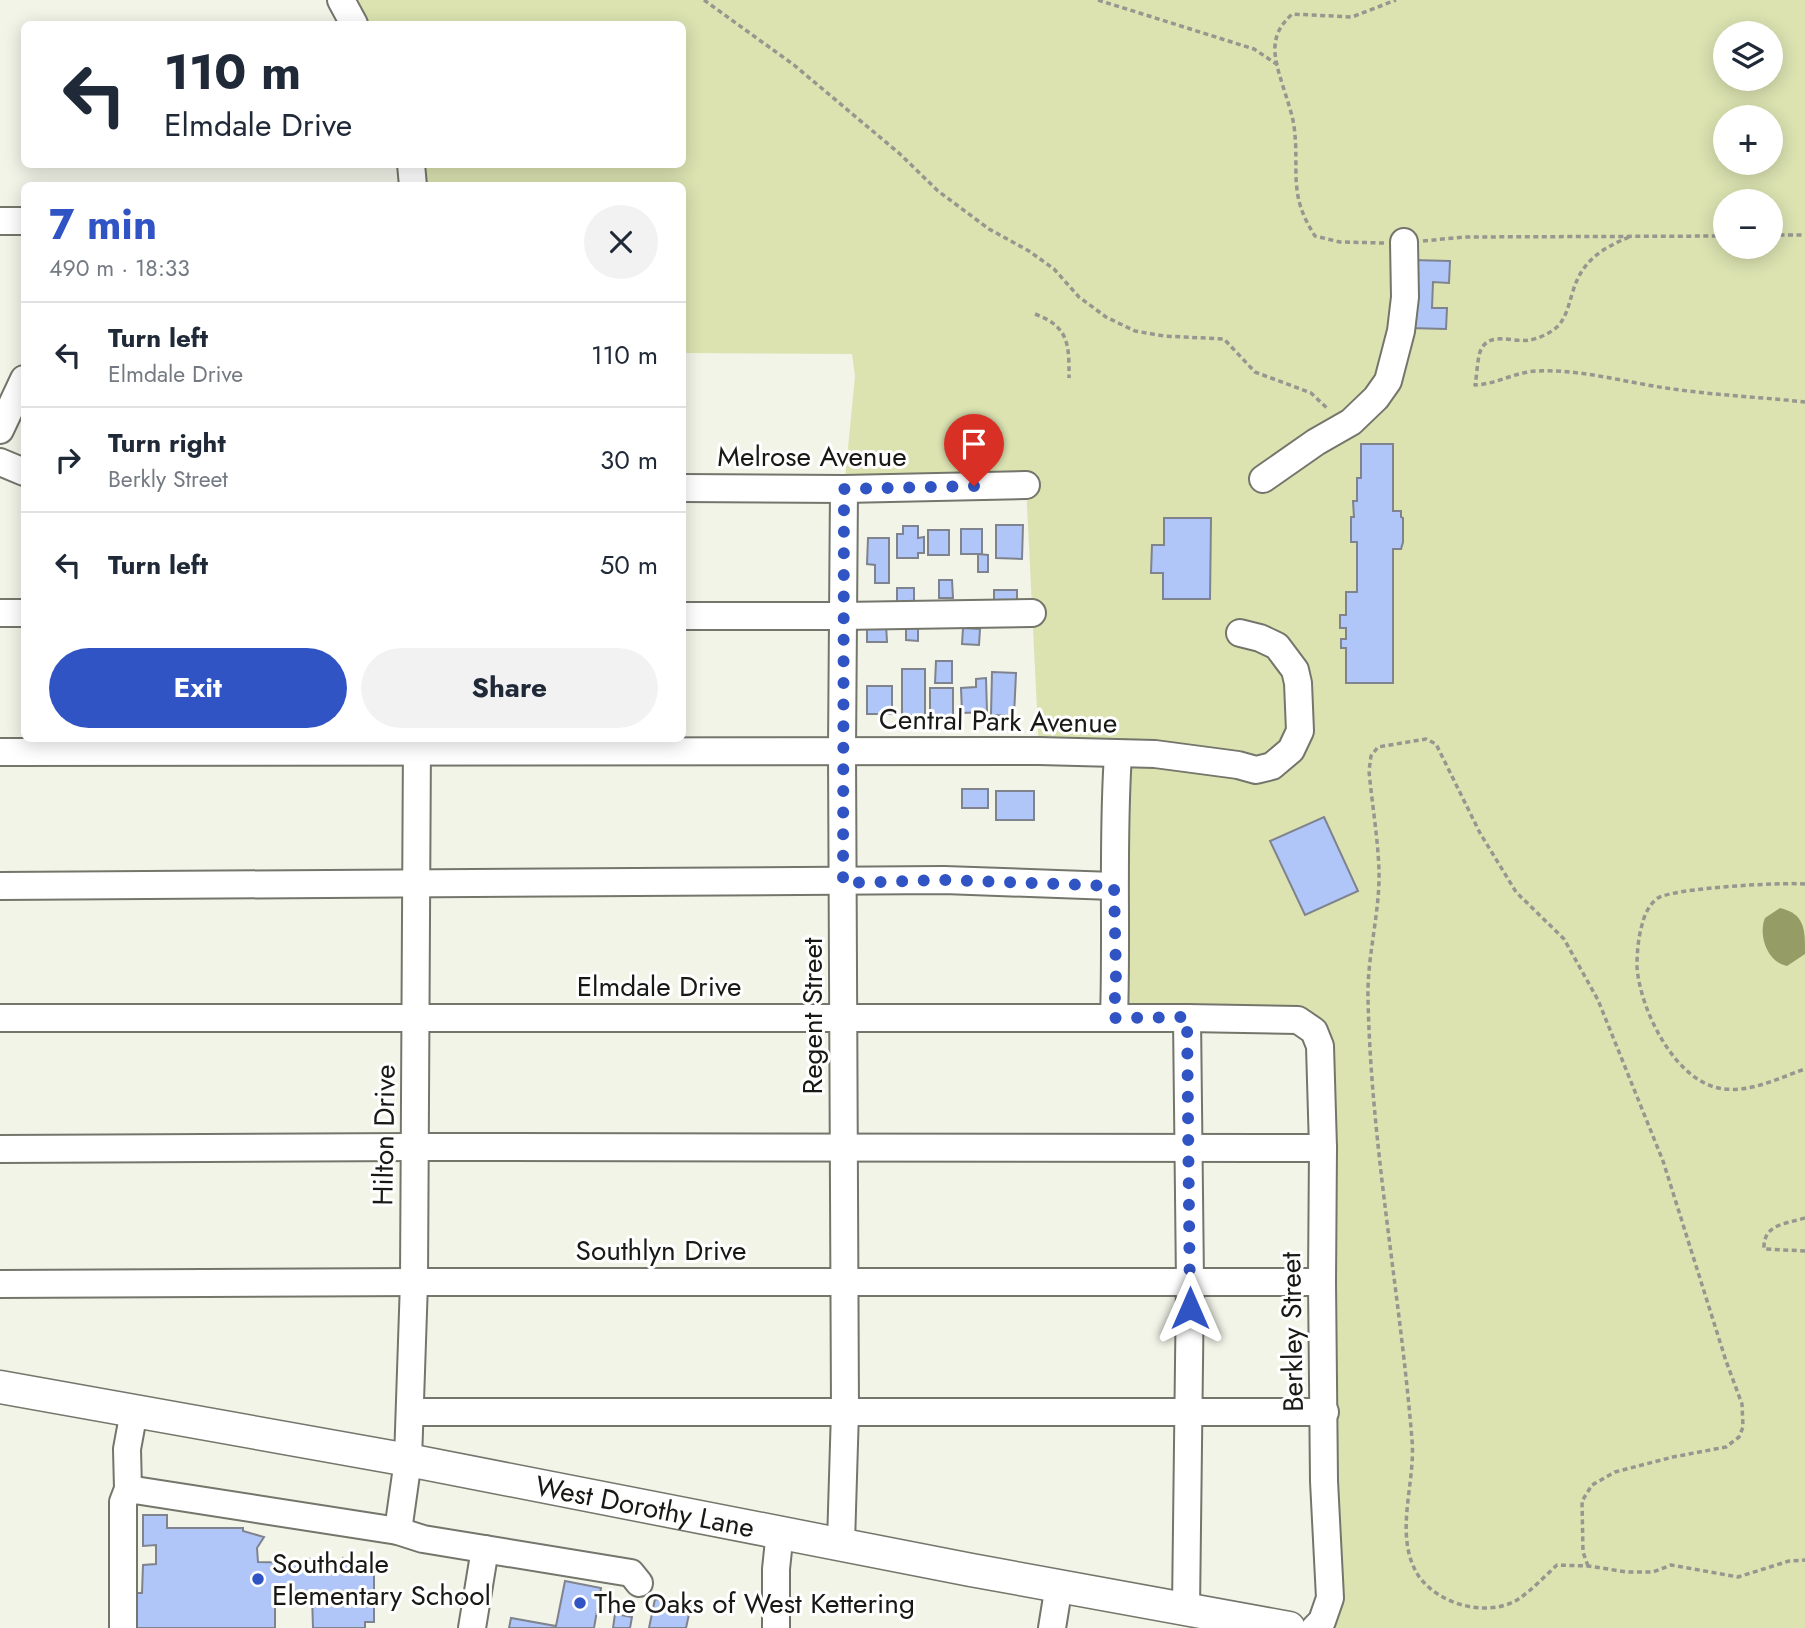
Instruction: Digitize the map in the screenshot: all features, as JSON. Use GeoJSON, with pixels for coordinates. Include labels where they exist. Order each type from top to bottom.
{"type":"FeatureCollection","features":[{"type":"Feature","properties":{"kind":"main road","name":"West Dorothy Lane"},"geometry":{"type":"LineString","coordinates":[[0,1387],[408,1460],[1289,1628]]}},
{"type":"Feature","properties":{"kind":"street"},"geometry":{"type":"LineString","coordinates":[[341,0],[352,21]]}},
{"type":"Feature","properties":{"kind":"street"},"geometry":{"type":"LineString","coordinates":[[0,221],[21,221]]}},
{"type":"Feature","properties":{"kind":"street"},"geometry":{"type":"LineString","coordinates":[[1264,479],[1315,442],[1341,429],[1376,398],[1388,381],[1401,331],[1405,297],[1405,242]]}},
{"type":"Feature","properties":{"kind":"street"},"geometry":{"type":"LineString","coordinates":[[0,430],[21,385]]}},
{"type":"Feature","properties":{"kind":"street"},"geometry":{"type":"LineString","coordinates":[[0,462],[21,471]]}},
{"type":"Feature","properties":{"kind":"street","name":"Melrose Avenue"},"geometry":{"type":"LineString","coordinates":[[686,488],[844,489],[1026,485]]}},
{"type":"Feature","properties":{"kind":"street","name":"Regent Street"},"geometry":{"type":"LineString","coordinates":[[841,1543],[845,1411],[842,750],[844,489]]}},
{"type":"Feature","properties":{"kind":"street"},"geometry":{"type":"LineString","coordinates":[[0,613],[21,613]]}},
{"type":"Feature","properties":{"kind":"street"},"geometry":{"type":"LineString","coordinates":[[686,616],[1032,613]]}},
{"type":"Feature","properties":{"kind":"street","name":"Central Park Avenue"},"geometry":{"type":"LineString","coordinates":[[0,752],[418,745],[1039,751],[1156,754],[1256,770],[1272,766],[1291,750],[1300,732],[1298,683],[1295,670],[1277,646],[1260,638],[1240,634]]}},
{"type":"Feature","properties":{"kind":"street","name":"Hilton Drive"},"geometry":{"type":"LineString","coordinates":[[398,1531],[408,1460],[414,1282],[418,745]]}},
{"type":"Feature","properties":{"kind":"street"},"geometry":{"type":"LineString","coordinates":[[1114,1018],[1114,816],[1118,755]]}},
{"type":"Feature","properties":{"kind":"street"},"geometry":{"type":"LineString","coordinates":[[0,886],[843,883],[944,880],[1114,886]]}},
{"type":"Feature","properties":{"kind":"street"},"geometry":{"type":"LineString","coordinates":[[1186,1609],[1190,1282],[1187,1017]]}},
{"type":"Feature","properties":{"kind":"street","name":"Elmdale Drive"},"geometry":{"type":"LineString","coordinates":[[0,1018],[1187,1017],[1293,1019],[1314,1031]]}},
{"type":"Feature","properties":{"kind":"street","name":"Berkley Street"},"geometry":{"type":"LineString","coordinates":[[1314,1031],[1320,1046],[1323,1148],[1324,1481],[1330,1598],[1322,1621],[1315,1628]]}},
{"type":"Feature","properties":{"kind":"street"},"geometry":{"type":"LineString","coordinates":[[0,1149],[1323,1148]]}},
{"type":"Feature","properties":{"kind":"street","name":"Southlyn Drive"},"geometry":{"type":"LineString","coordinates":[[0,1284],[1322,1282]]}},
{"type":"Feature","properties":{"kind":"street"},"geometry":{"type":"LineString","coordinates":[[123,1628],[123,1503],[128,1489],[127,1449],[134,1411]]}},
{"type":"Feature","properties":{"kind":"street"},"geometry":{"type":"LineString","coordinates":[[410,1412],[1325,1412]]}},
{"type":"Feature","properties":{"kind":"street"},"geometry":{"type":"LineString","coordinates":[[128,1489],[398,1531],[423,1539],[631,1573],[639,1583]]}},
{"type":"Feature","properties":{"kind":"street"},"geometry":{"type":"LineString","coordinates":[[776,1628],[776,1569],[780,1531]]}},
{"type":"Feature","properties":{"kind":"street"},"geometry":{"type":"LineString","coordinates":[[472,1628],[485,1549]]}},
{"type":"Feature","properties":{"kind":"street"},"geometry":{"type":"LineString","coordinates":[[1052,1628],[1059,1586]]}},
{"type":"Feature","properties":{"kind":"path"},"geometry":{"type":"LineString","coordinates":[[704,0],[794,65],[900,154],[938,191],[989,229],[1029,251],[1054,269],[1079,297],[1106,317],[1135,331],[1164,336],[1224,339],[1255,372],[1311,393],[1329,410],[1341,429]]}},
{"type":"Feature","properties":{"kind":"path"},"geometry":{"type":"LineString","coordinates":[[1098,0],[1254,49],[1278,65]]}},
{"type":"Feature","properties":{"kind":"path"},"geometry":{"type":"LineString","coordinates":[[1396,0],[1352,17],[1292,14],[1279,27],[1274,48],[1294,126],[1296,194],[1303,217],[1315,236],[1339,242],[1405,242],[1464,237],[1713,236]]}},
{"type":"Feature","properties":{"kind":"path"},"geometry":{"type":"LineString","coordinates":[[1783,235],[1805,235]]}},
{"type":"Feature","properties":{"kind":"path"},"geometry":{"type":"LineString","coordinates":[[1631,236],[1593,257],[1581,270],[1566,314],[1557,327],[1527,341],[1497,338],[1488,342],[1481,351],[1475,385],[1490,384],[1516,373],[1540,371],[1805,402]]}},
{"type":"Feature","properties":{"kind":"path"},"geometry":{"type":"LineString","coordinates":[[1035,314],[1050,319],[1065,339],[1069,349],[1069,378]]}},
{"type":"Feature","properties":{"kind":"path"},"geometry":{"type":"LineString","coordinates":[[1588,1566],[1583,1552],[1582,1501],[1592,1485],[1615,1472],[1726,1447],[1739,1437],[1743,1427],[1742,1404],[1663,1161],[1598,1000],[1577,960],[1564,939],[1516,892],[1480,833],[1436,744],[1426,739],[1378,747],[1371,755],[1369,771],[1379,873],[1368,996],[1381,1170],[1412,1443],[1413,1469],[1406,1526],[1408,1547],[1418,1574],[1436,1595],[1456,1604],[1487,1608],[1514,1601],[1557,1565],[1627,1572],[1653,1572],[1671,1566],[1738,1577],[1789,1561],[1805,1560]]}},
{"type":"Feature","properties":{"kind":"path"},"geometry":{"type":"LineString","coordinates":[[1805,884],[1681,891],[1657,898],[1644,915],[1638,938],[1637,969],[1646,1003],[1661,1038],[1685,1070],[1697,1080],[1724,1090],[1753,1088],[1805,1069]]}},
{"type":"Feature","properties":{"kind":"path"},"geometry":{"type":"LineString","coordinates":[[1805,1218],[1774,1228],[1767,1232],[1764,1238],[1764,1249],[1805,1251]]}},
{"type":"Feature","properties":{"kind":"shaded area"},"geometry":{"type":"Polygon","coordinates":[[[341,0],[1805,0],[1805,1628],[1315,1628],[1322,1621],[1314,1031],[1114,1018],[1118,755],[1039,751],[1026,485],[844,489],[855,376],[852,354],[686,353],[686,182],[413,182],[411,168],[686,168],[686,21],[352,21],[341,0]]]}},
{"type":"Feature","properties":{"kind":"shaded area"},"geometry":{"type":"Polygon","coordinates":[[[1780,908],[1799,919],[1805,937],[1805,954],[1787,966],[1769,954],[1763,932],[1765,918],[1780,908]]]}},
{"type":"Feature","properties":{"kind":"building"},"geometry":{"type":"Polygon","coordinates":[[[1412,260],[1450,261],[1449,283],[1433,282],[1432,308],[1447,308],[1446,329],[1410,328],[1412,260]]]}},
{"type":"Feature","properties":{"kind":"building"},"geometry":{"type":"Polygon","coordinates":[[[1361,444],[1393,444],[1393,511],[1401,511],[1403,518],[1401,549],[1393,549],[1393,683],[1346,683],[1346,648],[1341,648],[1341,639],[1346,639],[1346,628],[1340,628],[1340,615],[1346,615],[1346,592],[1357,592],[1357,542],[1351,542],[1351,517],[1354,517],[1353,501],[1357,501],[1357,478],[1361,478],[1361,444]]]}},
{"type":"Feature","properties":{"kind":"building"},"geometry":{"type":"Polygon","coordinates":[[[1164,518],[1211,518],[1210,599],[1163,599],[1163,573],[1151,573],[1152,545],[1164,545],[1164,518]]]}},
{"type":"Feature","properties":{"kind":"building"},"geometry":{"type":"Polygon","coordinates":[[[996,525],[1023,525],[1022,559],[996,558],[996,525]]]}},
{"type":"Feature","properties":{"kind":"building"},"geometry":{"type":"Polygon","coordinates":[[[903,526],[918,526],[918,538],[924,537],[924,553],[918,553],[918,558],[897,558],[897,534],[903,534],[903,526]]]}},
{"type":"Feature","properties":{"kind":"building"},"geometry":{"type":"Polygon","coordinates":[[[961,529],[982,529],[982,554],[961,554],[961,529]]]}},
{"type":"Feature","properties":{"kind":"building"},"geometry":{"type":"Polygon","coordinates":[[[928,530],[949,530],[949,555],[928,555],[928,530]]]}},
{"type":"Feature","properties":{"kind":"building"},"geometry":{"type":"Polygon","coordinates":[[[868,538],[889,538],[889,583],[875,583],[875,565],[867,564],[868,538]]]}},
{"type":"Feature","properties":{"kind":"building"},"geometry":{"type":"Polygon","coordinates":[[[978,554],[988,555],[988,572],[978,572],[978,554]]]}},
{"type":"Feature","properties":{"kind":"building"},"geometry":{"type":"Polygon","coordinates":[[[939,580],[952,580],[953,598],[939,598],[939,580]]]}},
{"type":"Feature","properties":{"kind":"building"},"geometry":{"type":"Polygon","coordinates":[[[897,588],[914,588],[914,607],[897,607],[897,588]]]}},
{"type":"Feature","properties":{"kind":"building"},"geometry":{"type":"Polygon","coordinates":[[[994,590],[1017,590],[1017,609],[994,609],[994,590]]]}},
{"type":"Feature","properties":{"kind":"building"},"geometry":{"type":"Polygon","coordinates":[[[867,624],[886,624],[887,642],[867,642],[867,624]]]}},
{"type":"Feature","properties":{"kind":"building"},"geometry":{"type":"Polygon","coordinates":[[[906,625],[918,625],[918,641],[906,640],[906,625]]]}},
{"type":"Feature","properties":{"kind":"building"},"geometry":{"type":"Polygon","coordinates":[[[963,628],[980,629],[979,645],[962,644],[963,628]]]}},
{"type":"Feature","properties":{"kind":"building"},"geometry":{"type":"Polygon","coordinates":[[[936,661],[952,661],[952,683],[935,683],[936,661]]]}},
{"type":"Feature","properties":{"kind":"building"},"geometry":{"type":"Polygon","coordinates":[[[902,669],[925,669],[925,716],[902,715],[902,669]]]}},
{"type":"Feature","properties":{"kind":"building"},"geometry":{"type":"Polygon","coordinates":[[[992,672],[1016,673],[1014,716],[991,715],[992,672]]]}},
{"type":"Feature","properties":{"kind":"building"},"geometry":{"type":"Polygon","coordinates":[[[986,678],[987,712],[962,713],[961,688],[976,687],[976,679],[986,678]]]}},
{"type":"Feature","properties":{"kind":"building"},"geometry":{"type":"Polygon","coordinates":[[[867,686],[892,686],[892,714],[867,714],[867,686]]]}},
{"type":"Feature","properties":{"kind":"building"},"geometry":{"type":"Polygon","coordinates":[[[930,688],[953,688],[953,715],[930,715],[930,688]]]}},
{"type":"Feature","properties":{"kind":"building"},"geometry":{"type":"Polygon","coordinates":[[[962,789],[988,789],[988,808],[962,808],[962,789]]]}},
{"type":"Feature","properties":{"kind":"building"},"geometry":{"type":"Polygon","coordinates":[[[996,791],[1034,791],[1034,820],[996,820],[996,791]]]}},
{"type":"Feature","properties":{"kind":"building"},"geometry":{"type":"Polygon","coordinates":[[[1324,817],[1358,891],[1305,915],[1270,841],[1324,817]]]}},
{"type":"Feature","properties":{"kind":"building","name":"Southdale Elementary School"},"geometry":{"type":"Polygon","coordinates":[[[143,1515],[167,1515],[167,1528],[243,1528],[243,1531],[264,1537],[257,1548],[258,1562],[304,1563],[306,1558],[342,1564],[343,1558],[374,1563],[374,1622],[365,1622],[365,1628],[313,1628],[312,1595],[275,1595],[275,1628],[133,1628],[133,1593],[142,1593],[143,1565],[156,1564],[156,1545],[143,1546],[143,1515]]]}},
{"type":"Feature","properties":{"kind":"building","name":"The Oaks of West Kettering"},"geometry":{"type":"Polygon","coordinates":[[[565,1581],[601,1588],[594,1628],[509,1628],[511,1618],[556,1626],[565,1581]]]}},
{"type":"Feature","properties":{"kind":"building","name":"The Oaks of West Kettering"},"geometry":{"type":"Polygon","coordinates":[[[655,1599],[691,1605],[686,1628],[649,1628],[655,1599]]]}},
{"type":"Feature","properties":{"kind":"building"},"geometry":{"type":"Polygon","coordinates":[[[615,1614],[632,1617],[630,1628],[613,1628],[615,1614]]]}},
{"type":"Feature","properties":{"kind":"place","name":"Southdale Elementary School"},"geometry":{"type":"Point","coordinates":[258,1579]}},
{"type":"Feature","properties":{"kind":"place","name":"The Oaks of West Kettering"},"geometry":{"type":"Point","coordinates":[580,1603]}},
{"type":"Feature","properties":{"kind":"route"},"geometry":{"type":"LineString","coordinates":[[974,486],[844,489],[843,883],[944,880],[1114,886],[1114,1018],[1187,1017],[1190,1308]]}}]}
